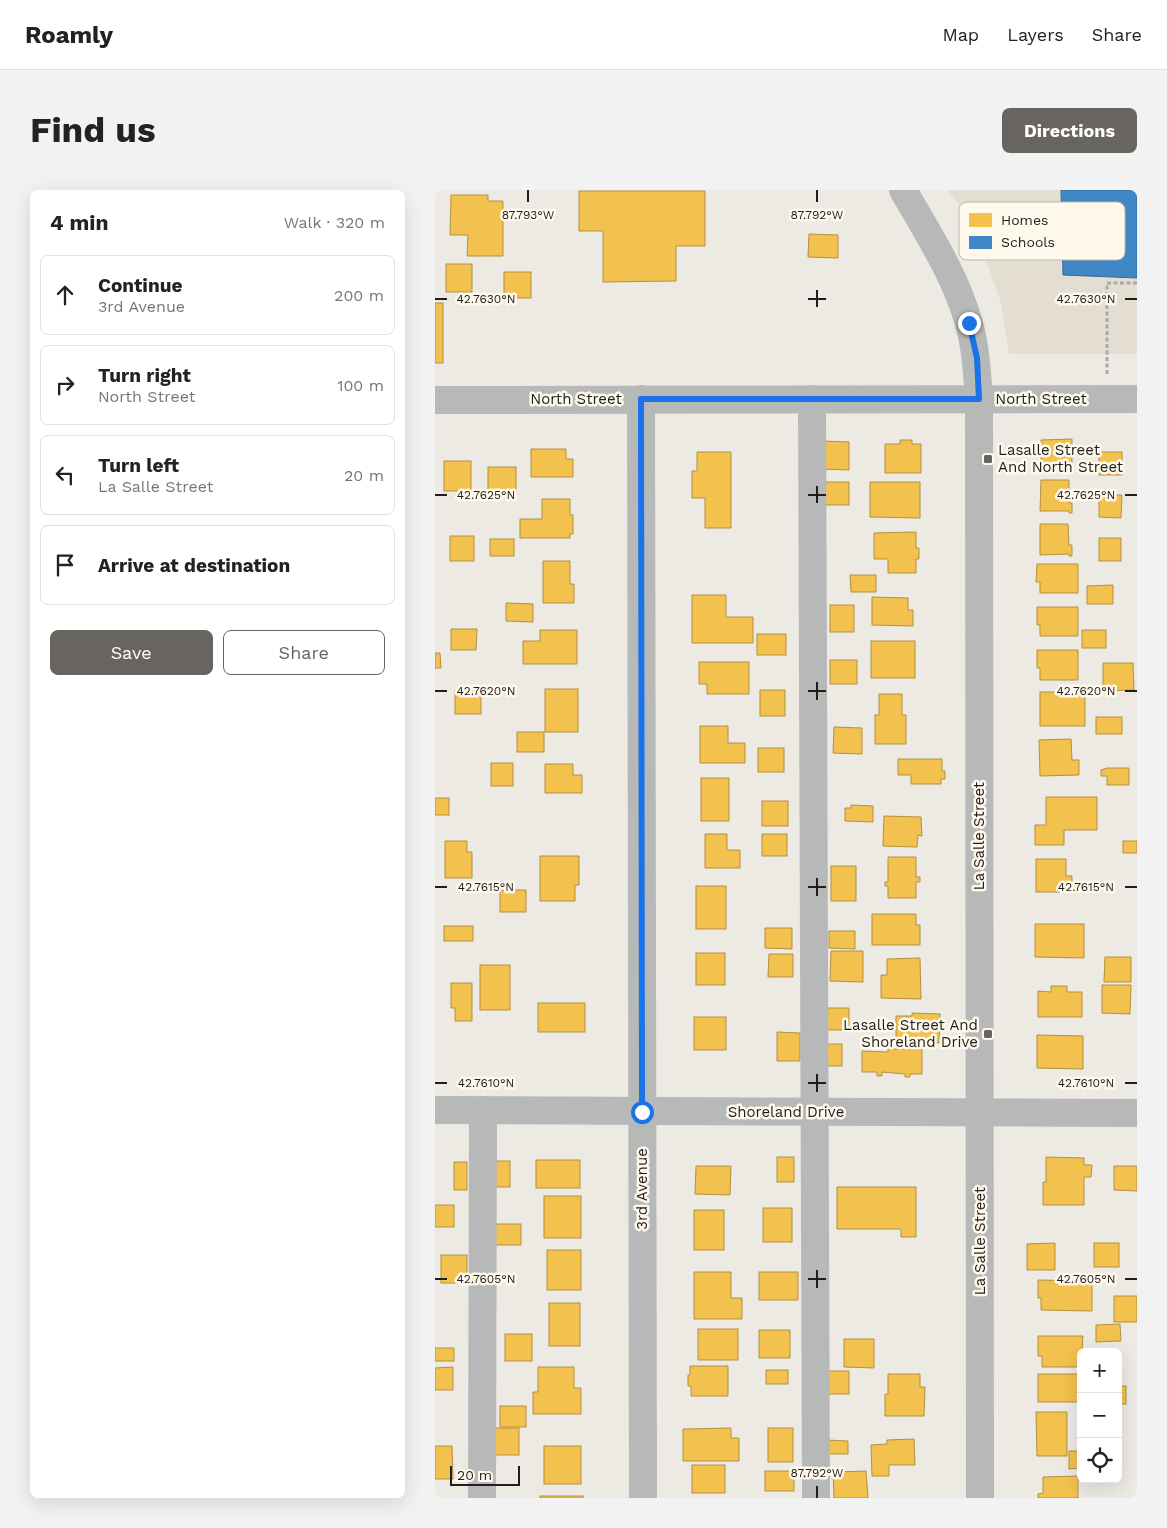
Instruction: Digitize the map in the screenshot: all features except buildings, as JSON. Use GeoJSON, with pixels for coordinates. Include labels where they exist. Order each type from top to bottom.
{"type":"FeatureCollection","features":[{"type":"Feature","properties":{"kind":"street","name":"La Salle Street"},"geometry":{"type":"LineString","coordinates":[[903,190],[933,242],[955,287],[969,323],[977,358],[979,399],[980,1498]]}},
{"type":"Feature","properties":{"kind":"street","name":"3rd Avenue"},"geometry":{"type":"LineString","coordinates":[[641,399],[643,1498]]}},
{"type":"Feature","properties":{"kind":"street"},"geometry":{"type":"LineString","coordinates":[[812,399],[816,1498]]}},
{"type":"Feature","properties":{"kind":"street","name":"North Street"},"geometry":{"type":"LineString","coordinates":[[435,400],[1137,399]]}},
{"type":"Feature","properties":{"kind":"street","name":"Shoreland Drive"},"geometry":{"type":"LineString","coordinates":[[435,1110],[1137,1114]]}},
{"type":"Feature","properties":{"kind":"street"},"geometry":{"type":"LineString","coordinates":[[482,1498],[483,1110]]}},
{"type":"Feature","properties":{"kind":"path"},"geometry":{"type":"LineString","coordinates":[[1107,399],[1107,283],[1137,283]]}},
{"type":"Feature","properties":{"kind":"shaded area"},"geometry":{"type":"Polygon","coordinates":[[[948,190],[1137,190],[1137,354],[1009,354],[1001,303],[986,260],[1125,260],[1125,202],[959,202],[959,205],[948,190]]]}},
{"type":"Feature","properties":{"kind":"place","name":"Lasalle Street And North Street"},"geometry":{"type":"Point","coordinates":[988,459]}},
{"type":"Feature","properties":{"kind":"place","name":"Lasalle Street And Shoreland Drive"},"geometry":{"type":"Point","coordinates":[988,1034]}},
{"type":"Feature","properties":{"kind":"route"},"geometry":{"type":"LineString","coordinates":[[642,1112],[641,399],[979,399],[977,358],[969,323]]}}]}
